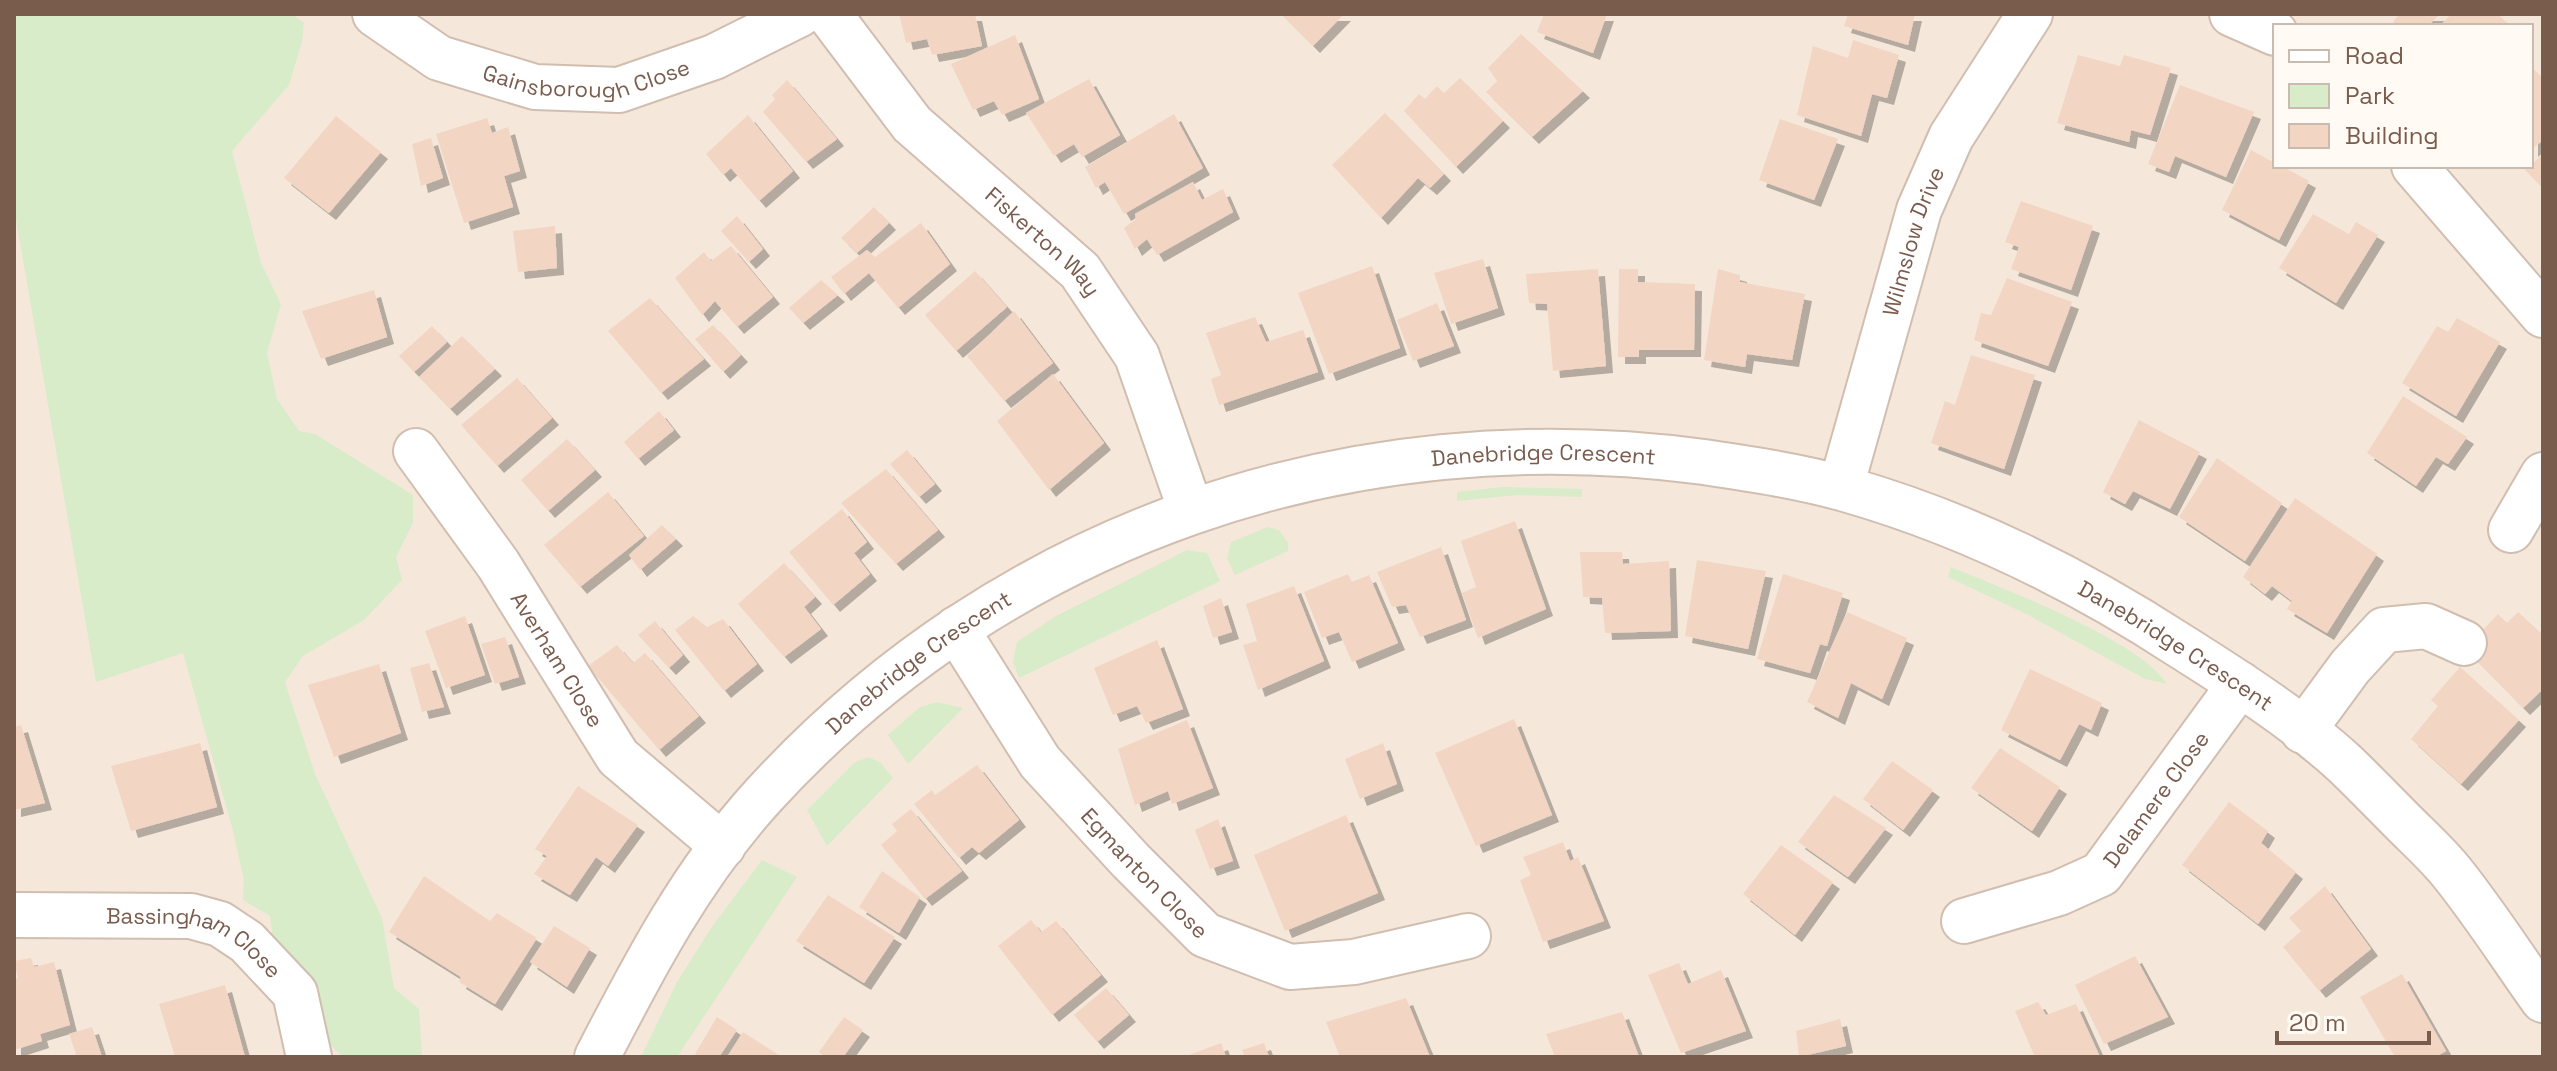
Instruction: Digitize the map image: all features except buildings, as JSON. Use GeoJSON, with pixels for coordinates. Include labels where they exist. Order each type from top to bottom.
{"type":"FeatureCollection","features":[{"type":"Feature","properties":{"kind":"street","name":"Gainsborough Close"},"geometry":{"type":"LineString","coordinates":[[375,14],[439,58],[535,87],[619,90],[714,57],[800,14]]}},
{"type":"Feature","properties":{"kind":"street","name":"Fiskerton Way"},"geometry":{"type":"LineString","coordinates":[[829,14],[912,124],[1080,271],[1137,356],[1191,511]]}},
{"type":"Feature","properties":{"kind":"street","name":"Wilmslow Drive"},"geometry":{"type":"LineString","coordinates":[[1841,487],[1919,210],[1951,137],[2030,14]]}},
{"type":"Feature","properties":{"kind":"street"},"geometry":{"type":"LineString","coordinates":[[2232,14],[2273,32]]}},
{"type":"Feature","properties":{"kind":"street"},"geometry":{"type":"LineString","coordinates":[[2416,168],[2543,315]]}},
{"type":"Feature","properties":{"kind":"street","name":"Averham Close"},"geometry":{"type":"LineString","coordinates":[[416,451],[498,564],[618,757],[723,846]]}},
{"type":"Feature","properties":{"kind":"street","name":"Danebridge Crescent"},"geometry":{"type":"LineString","coordinates":[[597,1057],[652,950],[723,846],[761,798],[874,691],[956,629],[1067,563],[1191,511],[1343,471],[1434,457],[1507,452],[1646,455],[1745,468],[1841,487],[1915,512],[2012,551],[2118,605],[2240,684],[2341,759],[2450,870],[2543,1000]]}},
{"type":"Feature","properties":{"kind":"street"},"geometry":{"type":"LineString","coordinates":[[2511,530],[2543,475]]}},
{"type":"Feature","properties":{"kind":"street"},"geometry":{"type":"LineString","coordinates":[[2303,731],[2350,667],[2384,630],[2426,626],[2464,643]]}},
{"type":"Feature","properties":{"kind":"street","name":"Egmanton Close"},"geometry":{"type":"LineString","coordinates":[[956,629],[1040,762],[1131,861],[1205,935],[1290,967],[1354,962],[1468,936]]}},
{"type":"Feature","properties":{"kind":"street","name":"Delamere Close"},"geometry":{"type":"LineString","coordinates":[[1964,921],[2059,893],[2101,874],[2240,684]]}},
{"type":"Feature","properties":{"kind":"street","name":"Bassingham Close"},"geometry":{"type":"LineString","coordinates":[[14,915],[191,916],[220,924],[247,942],[295,993],[309,1057]]}},
{"type":"Feature","properties":{"kind":"shaded area"},"geometry":{"type":"Polygon","coordinates":[[[14,14],[2543,14],[2543,1057],[14,1057],[14,14]]]}},
{"type":"Feature","properties":{"kind":"green space"},"geometry":{"type":"Polygon","coordinates":[[[14,14],[292,14],[304,23],[302,42],[289,85],[232,151],[261,263],[281,304],[267,353],[277,399],[299,431],[315,434],[413,495],[413,523],[396,557],[402,580],[364,620],[303,656],[285,682],[315,774],[382,918],[394,988],[419,1009],[422,1057],[343,1057],[314,1030],[273,940],[270,916],[243,900],[244,880],[232,827],[183,653],[96,682],[14,208],[14,14]]]}},
{"type":"Feature","properties":{"kind":"green space"},"geometry":{"type":"Polygon","coordinates":[[[1502,487],[1582,489],[1582,497],[1518,495],[1457,501],[1457,492],[1502,487]]]}},
{"type":"Feature","properties":{"kind":"green space"},"geometry":{"type":"Polygon","coordinates":[[[1268,527],[1279,530],[1288,543],[1288,551],[1235,575],[1227,558],[1231,542],[1268,527]]]}},
{"type":"Feature","properties":{"kind":"green space"},"geometry":{"type":"Polygon","coordinates":[[[1187,550],[1207,553],[1220,581],[1019,678],[1013,662],[1017,642],[1056,616],[1187,550]]]}},
{"type":"Feature","properties":{"kind":"green space"},"geometry":{"type":"Polygon","coordinates":[[[1951,567],[2100,633],[2152,667],[2167,684],[2145,679],[2026,614],[1948,577],[1951,567]]]}},
{"type":"Feature","properties":{"kind":"green space"},"geometry":{"type":"Polygon","coordinates":[[[937,702],[963,708],[908,764],[888,735],[920,707],[937,702]]]}},
{"type":"Feature","properties":{"kind":"green space"},"geometry":{"type":"Polygon","coordinates":[[[869,757],[881,763],[893,778],[827,846],[807,810],[855,762],[869,757]]]}},
{"type":"Feature","properties":{"kind":"green space"},"geometry":{"type":"Polygon","coordinates":[[[762,860],[797,877],[677,1057],[641,1057],[677,982],[711,928],[762,860]]]}}]}
